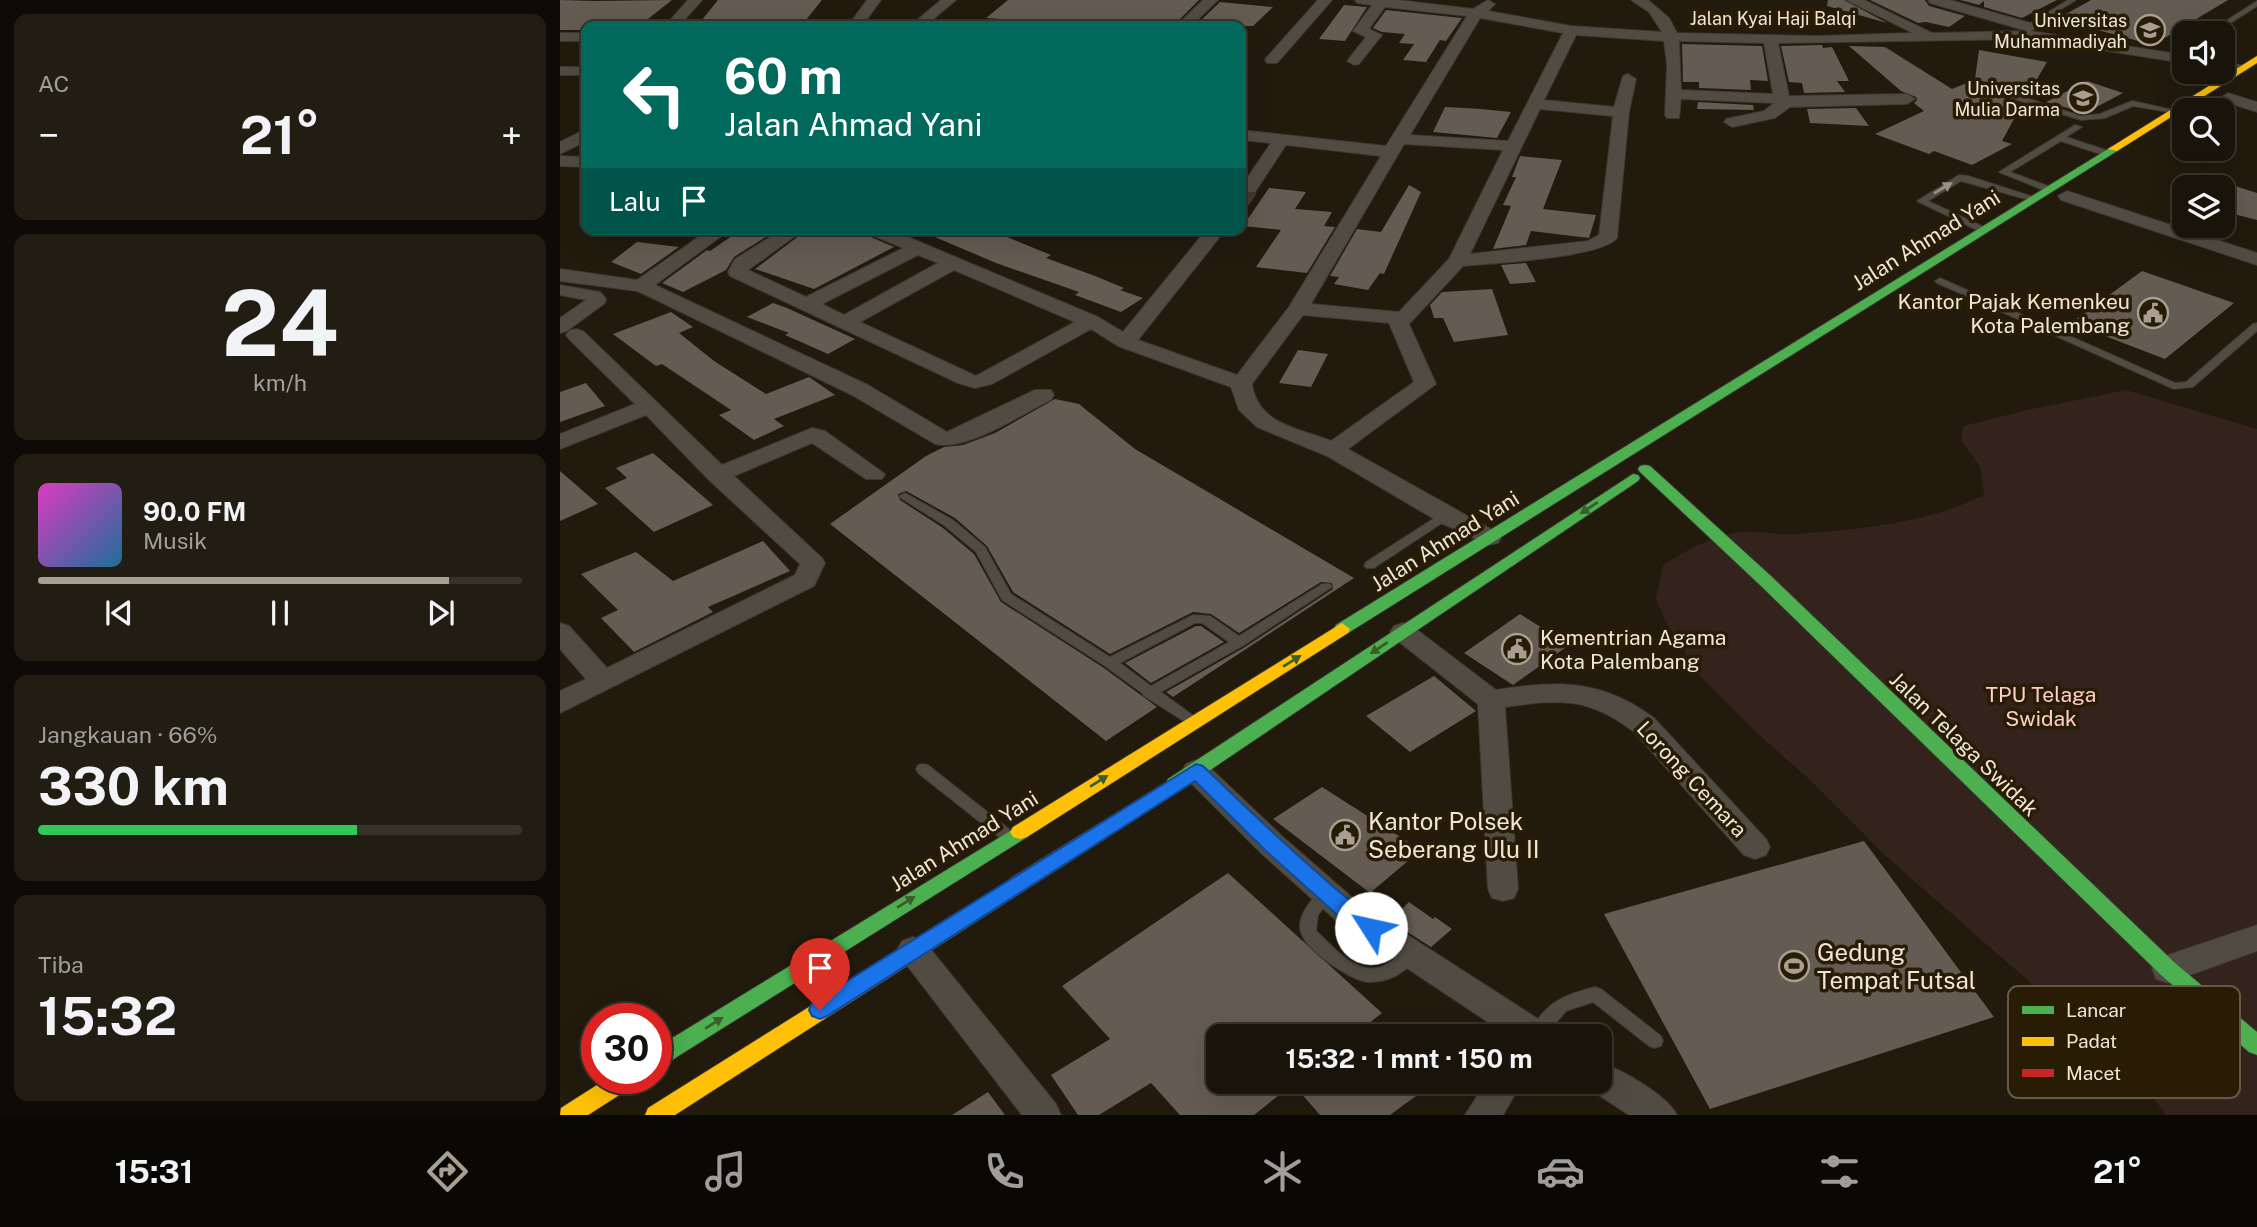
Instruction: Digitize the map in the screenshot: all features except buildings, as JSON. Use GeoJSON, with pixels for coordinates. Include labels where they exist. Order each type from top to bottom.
{"type":"FeatureCollection","features":[{"type":"Feature","properties":{"kind":"main road","name":"Jalan Ahmad Yani"},"geometry":{"type":"LineString","coordinates":[[2195,98],[2257,59]]}},
{"type":"Feature","properties":{"kind":"main road"},"geometry":{"type":"LineString","coordinates":[[2228,98],[2247,86]]}},
{"type":"Feature","properties":{"kind":"main road","name":"Jalan Ahmad Yani"},"geometry":{"type":"LineString","coordinates":[[672,1050],[1010,836],[2172,112]]}},
{"type":"Feature","properties":{"kind":"main road"},"geometry":{"type":"LineString","coordinates":[[2045,211],[2126,160]]}},
{"type":"Feature","properties":{"kind":"main road","name":"Jalan Ahmad Yani"},"geometry":{"type":"LineString","coordinates":[[1935,285],[1961,268]]}},
{"type":"Feature","properties":{"kind":"main road","name":"Jalan Telaga Swidak"},"geometry":{"type":"LineString","coordinates":[[1623,454],[1645,470],[1766,581],[2187,986]]}},
{"type":"Feature","properties":{"kind":"main road"},"geometry":{"type":"LineString","coordinates":[[656,1115],[1196,771],[1663,456]]}},
{"type":"Feature","properties":{"kind":"main road","name":"Jalan Telaga Swidak"},"geometry":{"type":"LineString","coordinates":[[2240,1031],[2257,1045]]}},
{"type":"Feature","properties":{"kind":"main road"},"geometry":{"type":"LineString","coordinates":[[569,1115],[602,1094]]}},
{"type":"Feature","properties":{"kind":"street"},"geometry":{"type":"LineString","coordinates":[[676,21],[695,0]]}},
{"type":"Feature","properties":{"kind":"street"},"geometry":{"type":"LineString","coordinates":[[859,21],[874,0]]}},
{"type":"Feature","properties":{"kind":"street"},"geometry":{"type":"LineString","coordinates":[[924,21],[949,0]]}},
{"type":"Feature","properties":{"kind":"street"},"geometry":{"type":"LineString","coordinates":[[1188,21],[1211,0]]}},
{"type":"Feature","properties":{"kind":"street"},"geometry":{"type":"LineString","coordinates":[[1272,60],[1325,0]]}},
{"type":"Feature","properties":{"kind":"street","name":"Jalan Kyai Haji Balqi"},"geometry":{"type":"LineString","coordinates":[[1362,0],[1476,13],[1571,30],[1673,37],[1819,40],[2030,31],[2172,57]]}},
{"type":"Feature","properties":{"kind":"street"},"geometry":{"type":"LineString","coordinates":[[1489,538],[1444,516],[1333,450],[1289,433],[1254,415],[1245,403],[1241,384],[1298,309],[1476,13],[1494,0]]}},
{"type":"Feature","properties":{"kind":"street"},"geometry":{"type":"LineString","coordinates":[[1638,0],[1650,5],[1665,20],[1673,37],[1673,115]]}},
{"type":"Feature","properties":{"kind":"street"},"geometry":{"type":"LineString","coordinates":[[1853,0],[1930,36]]}},
{"type":"Feature","properties":{"kind":"street"},"geometry":{"type":"LineString","coordinates":[[1935,0],[2030,31]]}},
{"type":"Feature","properties":{"kind":"street"},"geometry":{"type":"LineString","coordinates":[[1354,61],[1375,35],[1360,31],[1382,1]]}},
{"type":"Feature","properties":{"kind":"street"},"geometry":{"type":"LineString","coordinates":[[1333,450],[1425,384],[1399,327],[1402,318],[1457,261],[1571,30]]}},
{"type":"Feature","properties":{"kind":"street"},"geometry":{"type":"LineString","coordinates":[[560,37],[581,37]]}},
{"type":"Feature","properties":{"kind":"street"},"geometry":{"type":"LineString","coordinates":[[1770,38],[1784,100]]}},
{"type":"Feature","properties":{"kind":"street"},"geometry":{"type":"LineString","coordinates":[[2235,68],[2241,69]]}},
{"type":"Feature","properties":{"kind":"street"},"geometry":{"type":"LineString","coordinates":[[560,71],[581,71]]}},
{"type":"Feature","properties":{"kind":"street"},"geometry":{"type":"LineString","coordinates":[[1457,261],[1592,246],[1608,238],[1621,111],[1628,79]]}},
{"type":"Feature","properties":{"kind":"street"},"geometry":{"type":"LineString","coordinates":[[1673,94],[1784,100],[1907,99]]}},
{"type":"Feature","properties":{"kind":"street"},"geometry":{"type":"LineString","coordinates":[[1732,122],[1769,115],[1784,100]]}},
{"type":"Feature","properties":{"kind":"street"},"geometry":{"type":"LineString","coordinates":[[2235,103],[2257,107]]}},
{"type":"Feature","properties":{"kind":"street"},"geometry":{"type":"LineString","coordinates":[[1534,104],[1621,111]]}},
{"type":"Feature","properties":{"kind":"street"},"geometry":{"type":"LineString","coordinates":[[1246,136],[1281,140],[1396,145],[1513,146]]}},
{"type":"Feature","properties":{"kind":"street"},"geometry":{"type":"LineString","coordinates":[[562,151],[581,138]]}},
{"type":"Feature","properties":{"kind":"street"},"geometry":{"type":"LineString","coordinates":[[1249,188],[1281,140]]}},
{"type":"Feature","properties":{"kind":"street"},"geometry":{"type":"LineString","coordinates":[[562,151],[581,147]]}},
{"type":"Feature","properties":{"kind":"street"},"geometry":{"type":"LineString","coordinates":[[562,151],[581,160]]}},
{"type":"Feature","properties":{"kind":"street"},"geometry":{"type":"LineString","coordinates":[[2067,196],[2256,257]]}},
{"type":"Feature","properties":{"kind":"street"},"geometry":{"type":"LineString","coordinates":[[641,286],[714,235]]}},
{"type":"Feature","properties":{"kind":"street"},"geometry":{"type":"LineString","coordinates":[[786,235],[742,263],[737,272],[975,382],[985,380],[1091,321]]}},
{"type":"Feature","properties":{"kind":"street"},"geometry":{"type":"LineString","coordinates":[[887,235],[1091,321],[1125,342],[1241,384]]}},
{"type":"Feature","properties":{"kind":"street"},"geometry":{"type":"LineString","coordinates":[[1125,342],[1212,235]]}},
{"type":"Feature","properties":{"kind":"street"},"geometry":{"type":"LineString","coordinates":[[807,304],[916,248]]}},
{"type":"Feature","properties":{"kind":"street"},"geometry":{"type":"LineString","coordinates":[[845,322],[953,263]]}},
{"type":"Feature","properties":{"kind":"street"},"geometry":{"type":"LineString","coordinates":[[560,275],[641,286],[860,390],[943,439],[957,438],[1043,395]]}},
{"type":"Feature","properties":{"kind":"street"},"geometry":{"type":"LineString","coordinates":[[560,290],[593,296],[596,299],[596,303],[568,331],[650,406],[717,475],[813,564],[805,580],[560,703]]}},
{"type":"Feature","properties":{"kind":"street"},"geometry":{"type":"LineString","coordinates":[[1298,309],[1402,318]]}},
{"type":"Feature","properties":{"kind":"street"},"geometry":{"type":"LineString","coordinates":[[560,442],[650,406]]}},
{"type":"Feature","properties":{"kind":"street"},"geometry":{"type":"LineString","coordinates":[[717,475],[812,435],[874,474]]}},
{"type":"Feature","properties":{"kind":"street"},"geometry":{"type":"LineString","coordinates":[[560,632],[603,681]]}},
{"type":"Feature","properties":{"kind":"street"},"geometry":{"type":"LineString","coordinates":[[1403,632],[1491,700],[1503,889]]}},
{"type":"Feature","properties":{"kind":"street","name":"Lorong Cemara"},"geometry":{"type":"LineString","coordinates":[[1491,700],[1572,691],[1600,698],[1627,710],[1644,725],[1755,848]]}},
{"type":"Feature","properties":{"kind":"street"},"geometry":{"type":"LineString","coordinates":[[1196,771],[1273,846],[1350,914],[1519,1024]]}},
{"type":"Feature","properties":{"kind":"street"},"geometry":{"type":"LineString","coordinates":[[2168,970],[2257,938]]}},
{"type":"Feature","properties":{"kind":"street"},"geometry":{"type":"LineString","coordinates":[[913,950],[1043,1115]]}},
{"type":"Feature","properties":{"kind":"street"},"geometry":{"type":"LineString","coordinates":[[1612,1085],[1659,1115]]}},
{"type":"Feature","properties":{"kind":"street"},"geometry":{"type":"LineString","coordinates":[[1483,1115],[1497,1094]]}},
{"type":"Feature","properties":{"kind":"lane"},"geometry":{"type":"LineString","coordinates":[[2030,31],[2073,0]]}},
{"type":"Feature","properties":{"kind":"lane"},"geometry":{"type":"LineString","coordinates":[[2229,21],[2257,3]]}},
{"type":"Feature","properties":{"kind":"lane"},"geometry":{"type":"LineString","coordinates":[[1975,84],[2081,118],[2102,116],[2132,103],[2172,111]]}},
{"type":"Feature","properties":{"kind":"lane"},"geometry":{"type":"LineString","coordinates":[[2048,189],[2003,172],[2078,127]]}},
{"type":"Feature","properties":{"kind":"lane"},"geometry":{"type":"LineString","coordinates":[[2060,138],[2106,153]]}},
{"type":"Feature","properties":{"kind":"lane"},"geometry":{"type":"LineString","coordinates":[[1983,230],[1921,201],[1959,178],[2034,198]]}},
{"type":"Feature","properties":{"kind":"lane"},"geometry":{"type":"LineString","coordinates":[[1935,285],[2174,386],[2189,385],[2257,326]]}},
{"type":"Feature","properties":{"kind":"lane"},"geometry":{"type":"LineString","coordinates":[[905,496],[949,523],[981,550],[1006,597],[1110,663],[1193,723]]}},
{"type":"Feature","properties":{"kind":"lane"},"geometry":{"type":"LineString","coordinates":[[1370,565],[1444,516]]}},
{"type":"Feature","properties":{"kind":"lane"},"geometry":{"type":"LineString","coordinates":[[1149,693],[1239,642],[1326,587]]}},
{"type":"Feature","properties":{"kind":"lane"},"geometry":{"type":"LineString","coordinates":[[1110,663],[1192,619],[1205,619],[1239,642]]}},
{"type":"Feature","properties":{"kind":"lane"},"geometry":{"type":"LineString","coordinates":[[923,769],[1010,836]]}},
{"type":"Feature","properties":{"kind":"lane"},"geometry":{"type":"LineString","coordinates":[[1327,893],[1309,914],[1306,925],[1309,934],[1355,974],[1378,977],[1395,971],[1414,955]]}},
{"type":"Feature","properties":{"kind":"lane"},"geometry":{"type":"LineString","coordinates":[[1544,1024],[1566,1001],[1595,995],[1656,1041]]}},
{"type":"Feature","properties":{"kind":"green space","name":"TPU Telaga Swidak"},"geometry":{"type":"Polygon","coordinates":[[[2126,390],[2257,429],[2257,1115],[2166,1115],[2153,1098],[2240,1098],[2240,986],[2034,986],[1888,858],[1698,674],[1665,620],[1656,599],[1663,565],[1712,539],[1742,532],[1796,534],[1892,524],[1939,513],[1984,495],[1980,466],[1961,441],[1963,426],[2126,390]]]}},
{"type":"Feature","properties":{"kind":"tunnel"},"geometry":{"type":"LineString","coordinates":[[1246,192],[1249,188]]}},
{"type":"Feature","properties":{"kind":"traffic: fast"},"geometry":{"type":"LineString","coordinates":[[1342,629],[2113,149]]}},
{"type":"Feature","properties":{"kind":"traffic: fast"},"geometry":{"type":"LineString","coordinates":[[1645,469],[1766,581],[2188,986]]}},
{"type":"Feature","properties":{"kind":"traffic: fast"},"geometry":{"type":"LineString","coordinates":[[1175,784],[1633,478]]}},
{"type":"Feature","properties":{"kind":"traffic: fast"},"geometry":{"type":"LineString","coordinates":[[672,1050],[1020,832]]}},
{"type":"Feature","properties":{"kind":"traffic: fast"},"geometry":{"type":"LineString","coordinates":[[2240,1030],[2257,1045]]}},
{"type":"Feature","properties":{"kind":"traffic: slow"},"geometry":{"type":"LineString","coordinates":[[2113,149],[2257,59]]}},
{"type":"Feature","properties":{"kind":"traffic: slow"},"geometry":{"type":"LineString","coordinates":[[1020,832],[1342,629]]}},
{"type":"Feature","properties":{"kind":"traffic: slow"},"geometry":{"type":"LineString","coordinates":[[656,1115],[1018,884]]}},
{"type":"Feature","properties":{"kind":"traffic: slow"},"geometry":{"type":"LineString","coordinates":[[569,1115],[602,1094]]}},
{"type":"Feature","properties":{"kind":"traffic: jam"},"geometry":{"type":"LineString","coordinates":[[1018,884],[1175,784]]}},
{"type":"Feature","properties":{"kind":"place","name":"Universitas Muhammadiyah"},"geometry":{"type":"Point","coordinates":[2150,30]}},
{"type":"Feature","properties":{"kind":"place","name":"Universitas Mulia Darma"},"geometry":{"type":"Point","coordinates":[2083,98]}},
{"type":"Feature","properties":{"kind":"place","name":"Kantor Pajak Kemenkeu Kota Palembang"},"geometry":{"type":"Point","coordinates":[2153,313]}},
{"type":"Feature","properties":{"kind":"place","name":"Kementrian Agama Kota Palembang"},"geometry":{"type":"Point","coordinates":[1517,649]}},
{"type":"Feature","properties":{"kind":"place","name":"Kantor Polsek Seberang Ulu II"},"geometry":{"type":"Point","coordinates":[1345,835]}},
{"type":"Feature","properties":{"kind":"place","name":"Gedung Tempat Futsal"},"geometry":{"type":"Point","coordinates":[1794,966]}},
{"type":"Feature","properties":{"kind":"route"},"geometry":{"type":"LineString","coordinates":[[820,1010],[1196,771],[1273,846],[1350,914],[1371,928]]}}]}
